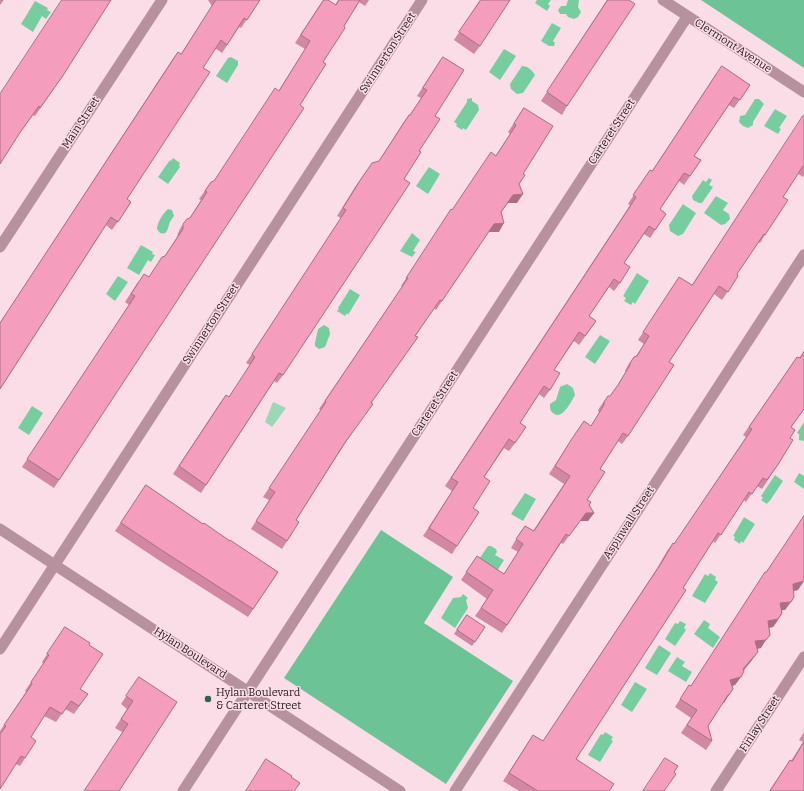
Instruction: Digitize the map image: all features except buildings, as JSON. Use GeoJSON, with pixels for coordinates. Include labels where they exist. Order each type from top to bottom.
{"type":"FeatureCollection","features":[{"type":"Feature","properties":{"kind":"street","name":"Main Street"},"geometry":{"type":"LineString","coordinates":[[0,247],[162,0]]}},
{"type":"Feature","properties":{"kind":"street","name":"Swinnerton Street"},"geometry":{"type":"LineString","coordinates":[[0,649],[422,0]]}},
{"type":"Feature","properties":{"kind":"street","name":"Clermont Avenue"},"geometry":{"type":"LineString","coordinates":[[663,0],[804,92]]}},
{"type":"Feature","properties":{"kind":"street","name":"Carteret Street"},"geometry":{"type":"LineString","coordinates":[[183,791],[687,17]]}},
{"type":"Feature","properties":{"kind":"street","name":"Aspinwall Street"},"geometry":{"type":"LineString","coordinates":[[455,791],[804,255]]}},
{"type":"Feature","properties":{"kind":"street","name":"Hylan Boulevard"},"geometry":{"type":"LineString","coordinates":[[0,529],[400,791]]}},
{"type":"Feature","properties":{"kind":"street","name":"Finlay Street"},"geometry":{"type":"LineString","coordinates":[[716,791],[804,657]]}},
{"type":"Feature","properties":{"kind":"shaded area"},"geometry":{"type":"Polygon","coordinates":[[[537,0],[551,0],[548,4],[550,6],[547,11],[535,3],[537,0]]]}},
{"type":"Feature","properties":{"kind":"shaded area"},"geometry":{"type":"Polygon","coordinates":[[[568,0],[579,0],[578,7],[581,12],[578,17],[574,19],[568,17],[566,14],[560,14],[558,10],[561,6],[566,6],[568,0]]]}},
{"type":"Feature","properties":{"kind":"shaded area"},"geometry":{"type":"Polygon","coordinates":[[[701,0],[804,0],[804,68],[701,0]]]}},
{"type":"Feature","properties":{"kind":"shaded area"},"geometry":{"type":"Polygon","coordinates":[[[35,1],[48,8],[47,10],[51,12],[46,19],[42,16],[33,32],[21,24],[35,1]]]}},
{"type":"Feature","properties":{"kind":"shaded area"},"geometry":{"type":"Polygon","coordinates":[[[552,23],[561,28],[553,41],[555,43],[554,46],[549,46],[541,41],[552,23]]]}},
{"type":"Feature","properties":{"kind":"shaded area"},"geometry":{"type":"Polygon","coordinates":[[[504,49],[516,56],[500,80],[489,72],[504,49]]]}},
{"type":"Feature","properties":{"kind":"shaded area"},"geometry":{"type":"Polygon","coordinates":[[[231,57],[238,61],[238,65],[227,83],[216,76],[228,58],[231,57]]]}},
{"type":"Feature","properties":{"kind":"shaded area"},"geometry":{"type":"Polygon","coordinates":[[[522,66],[533,71],[535,75],[523,93],[517,94],[511,89],[510,84],[522,66]]]}},
{"type":"Feature","properties":{"kind":"shaded area"},"geometry":{"type":"Polygon","coordinates":[[[472,98],[472,101],[478,105],[479,110],[466,130],[463,128],[462,130],[456,126],[457,124],[454,122],[467,102],[467,99],[472,98]]]}},
{"type":"Feature","properties":{"kind":"shaded area"},"geometry":{"type":"Polygon","coordinates":[[[755,99],[759,99],[764,104],[753,122],[753,125],[748,128],[739,122],[740,116],[745,115],[755,99]]]}},
{"type":"Feature","properties":{"kind":"shaded area"},"geometry":{"type":"Polygon","coordinates":[[[775,109],[787,116],[779,128],[781,129],[778,134],[764,126],[775,109]]]}},
{"type":"Feature","properties":{"kind":"shaded area"},"geometry":{"type":"Polygon","coordinates":[[[173,158],[180,163],[180,167],[168,184],[158,177],[173,158]]]}},
{"type":"Feature","properties":{"kind":"shaded area"},"geometry":{"type":"Polygon","coordinates":[[[429,167],[440,174],[428,194],[416,186],[429,167]]]}},
{"type":"Feature","properties":{"kind":"shaded area"},"geometry":{"type":"Polygon","coordinates":[[[709,178],[712,180],[709,185],[713,187],[702,203],[693,200],[692,196],[703,180],[706,182],[709,178]]]}},
{"type":"Feature","properties":{"kind":"shaded area"},"geometry":{"type":"Polygon","coordinates":[[[716,196],[728,203],[723,210],[729,214],[730,219],[725,224],[721,225],[704,213],[716,196]]]}},
{"type":"Feature","properties":{"kind":"shaded area"},"geometry":{"type":"Polygon","coordinates":[[[683,204],[696,213],[683,234],[678,236],[670,231],[669,225],[683,204]]]}},
{"type":"Feature","properties":{"kind":"shaded area"},"geometry":{"type":"Polygon","coordinates":[[[168,209],[172,210],[174,216],[166,232],[160,233],[157,229],[158,224],[168,209]]]}},
{"type":"Feature","properties":{"kind":"shaded area"},"geometry":{"type":"Polygon","coordinates":[[[412,233],[420,240],[413,251],[416,252],[412,257],[400,251],[412,233]]]}},
{"type":"Feature","properties":{"kind":"shaded area"},"geometry":{"type":"Polygon","coordinates":[[[141,245],[153,252],[152,254],[155,255],[151,262],[148,260],[139,275],[127,268],[141,245]]]}},
{"type":"Feature","properties":{"kind":"shaded area"},"geometry":{"type":"Polygon","coordinates":[[[637,273],[649,281],[635,304],[633,302],[631,305],[624,301],[626,298],[623,296],[637,273]]]}},
{"type":"Feature","properties":{"kind":"shaded area"},"geometry":{"type":"Polygon","coordinates":[[[118,276],[128,282],[115,301],[106,294],[118,276]]]}},
{"type":"Feature","properties":{"kind":"shaded area"},"geometry":{"type":"Polygon","coordinates":[[[350,289],[360,295],[348,315],[347,313],[345,316],[337,311],[350,289]]]}},
{"type":"Feature","properties":{"kind":"shaded area"},"geometry":{"type":"Polygon","coordinates":[[[324,325],[329,328],[330,334],[325,347],[319,349],[315,346],[315,343],[318,329],[324,325]]]}},
{"type":"Feature","properties":{"kind":"shaded area"},"geometry":{"type":"Polygon","coordinates":[[[600,335],[610,341],[595,364],[585,357],[600,335]]]}},
{"type":"Feature","properties":{"kind":"shaded area"},"geometry":{"type":"Polygon","coordinates":[[[567,384],[573,388],[575,395],[566,410],[560,415],[556,415],[551,411],[550,404],[556,400],[560,387],[567,384]]]}},
{"type":"Feature","properties":{"kind":"shaded area"},"geometry":{"type":"Polygon","coordinates":[[[273,402],[286,408],[272,427],[265,422],[273,402]]]}},
{"type":"Feature","properties":{"kind":"shaded area"},"geometry":{"type":"Polygon","coordinates":[[[32,406],[43,413],[29,435],[18,428],[32,406]]]}},
{"type":"Feature","properties":{"kind":"shaded area"},"geometry":{"type":"Polygon","coordinates":[[[804,422],[804,441],[799,440],[799,434],[797,433],[804,422]]]}},
{"type":"Feature","properties":{"kind":"shaded area"},"geometry":{"type":"Polygon","coordinates":[[[799,473],[804,476],[804,489],[794,482],[799,473]]]}},
{"type":"Feature","properties":{"kind":"shaded area"},"geometry":{"type":"Polygon","coordinates":[[[775,475],[783,481],[767,504],[761,500],[763,498],[761,496],[775,475]]]}},
{"type":"Feature","properties":{"kind":"shaded area"},"geometry":{"type":"Polygon","coordinates":[[[525,493],[536,499],[523,521],[511,514],[525,493]]]}},
{"type":"Feature","properties":{"kind":"shaded area"},"geometry":{"type":"Polygon","coordinates":[[[744,517],[755,524],[743,543],[741,541],[740,544],[734,540],[735,537],[733,536],[744,517]]]}},
{"type":"Feature","properties":{"kind":"shaded area"},"geometry":{"type":"Polygon","coordinates":[[[381,530],[453,577],[424,623],[513,681],[446,784],[284,678],[381,530]]]}},
{"type":"Feature","properties":{"kind":"shaded area"},"geometry":{"type":"Polygon","coordinates":[[[488,546],[496,549],[497,552],[495,555],[504,560],[497,571],[479,559],[488,546]]]}},
{"type":"Feature","properties":{"kind":"shaded area"},"geometry":{"type":"Polygon","coordinates":[[[710,573],[716,577],[715,580],[718,582],[705,603],[692,596],[705,574],[708,576],[710,573]]]}},
{"type":"Feature","properties":{"kind":"shaded area"},"geometry":{"type":"Polygon","coordinates":[[[463,594],[468,598],[466,600],[468,608],[455,628],[441,618],[453,598],[461,597],[463,594]]]}},
{"type":"Feature","properties":{"kind":"shaded area"},"geometry":{"type":"Polygon","coordinates":[[[704,620],[710,624],[708,628],[720,637],[713,648],[694,634],[704,620]]]}},
{"type":"Feature","properties":{"kind":"shaded area"},"geometry":{"type":"Polygon","coordinates":[[[680,621],[686,624],[684,628],[686,630],[675,646],[665,639],[675,623],[678,624],[680,621]]]}},
{"type":"Feature","properties":{"kind":"shaded area"},"geometry":{"type":"Polygon","coordinates":[[[659,645],[671,653],[657,675],[645,668],[659,645]]]}},
{"type":"Feature","properties":{"kind":"shaded area"},"geometry":{"type":"Polygon","coordinates":[[[677,657],[685,662],[682,666],[692,672],[686,682],[668,671],[677,657]]]}},
{"type":"Feature","properties":{"kind":"shaded area"},"geometry":{"type":"Polygon","coordinates":[[[635,682],[647,689],[632,712],[621,705],[635,682]]]}},
{"type":"Feature","properties":{"kind":"shaded area"},"geometry":{"type":"Polygon","coordinates":[[[605,732],[613,737],[611,740],[613,741],[600,762],[588,755],[601,734],[603,735],[605,732]]]}},
{"type":"Feature","properties":{"kind":"place","name":"Hylan Boulevard & Carteret Street"},"geometry":{"type":"Point","coordinates":[208,699]}}]}
